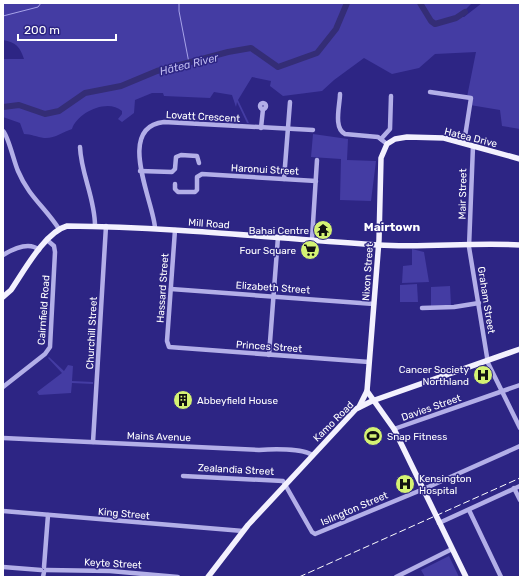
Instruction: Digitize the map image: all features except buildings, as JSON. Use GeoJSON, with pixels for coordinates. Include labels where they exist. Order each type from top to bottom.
{"type":"FeatureCollection","features":[{"type":"Feature","properties":{"kind":"main road","name":"Hatea Drive"},"geometry":{"type":"LineString","coordinates":[[387,144],[395,139],[407,137],[440,138],[520,159]]}},
{"type":"Feature","properties":{"kind":"main road","name":"Nixon Street"},"geometry":{"type":"LineString","coordinates":[[387,144],[381,154],[380,162],[379,233],[367,391],[372,401],[394,430],[466,577]]}},
{"type":"Feature","properties":{"kind":"main road","name":"Mill Road"},"geometry":{"type":"LineString","coordinates":[[59,229],[67,226],[106,226],[155,228],[378,245],[469,243],[520,246]]}},
{"type":"Feature","properties":{"kind":"main road"},"geometry":{"type":"LineString","coordinates":[[3,297],[11,290],[47,240],[59,229]]}},
{"type":"Feature","properties":{"kind":"main road","name":"Mill Road"},"geometry":{"type":"LineString","coordinates":[[359,243],[372,241],[379,233]]}},
{"type":"Feature","properties":{"kind":"main road","name":"Kamo Road"},"geometry":{"type":"LineString","coordinates":[[208,577],[243,531],[346,418],[359,407],[372,401],[520,349]]}},
{"type":"Feature","properties":{"kind":"main road"},"geometry":{"type":"LineString","coordinates":[[359,407],[367,391]]}},
{"type":"Feature","properties":{"kind":"street"},"geometry":{"type":"LineString","coordinates":[[430,92],[471,98],[464,144]]}},
{"type":"Feature","properties":{"kind":"street"},"geometry":{"type":"LineString","coordinates":[[340,94],[338,127],[341,132],[381,139],[387,144]]}},
{"type":"Feature","properties":{"kind":"street"},"geometry":{"type":"LineString","coordinates":[[381,139],[390,129],[391,96]]}},
{"type":"Feature","properties":{"kind":"street"},"geometry":{"type":"LineString","coordinates":[[284,179],[290,102]]}},
{"type":"Feature","properties":{"kind":"street"},"geometry":{"type":"LineString","coordinates":[[261,128],[263,109]]}},
{"type":"Feature","properties":{"kind":"street","name":"Lovatt Crescent"},"geometry":{"type":"LineString","coordinates":[[155,228],[140,171],[141,146],[143,137],[150,128],[159,123],[313,130]]}},
{"type":"Feature","properties":{"kind":"street"},"geometry":{"type":"LineString","coordinates":[[3,131],[7,135],[12,156],[26,189],[59,229]]}},
{"type":"Feature","properties":{"kind":"street","name":"Mair Street"},"geometry":{"type":"LineString","coordinates":[[469,243],[473,146]]}},
{"type":"Feature","properties":{"kind":"street"},"geometry":{"type":"LineString","coordinates":[[80,147],[80,161],[92,199],[95,226]]}},
{"type":"Feature","properties":{"kind":"street"},"geometry":{"type":"LineString","coordinates":[[140,171],[172,172],[175,168],[176,157],[181,155],[196,156],[199,163]]}},
{"type":"Feature","properties":{"kind":"street"},"geometry":{"type":"LineString","coordinates":[[312,239],[317,160]]}},
{"type":"Feature","properties":{"kind":"street","name":"Haronui Street"},"geometry":{"type":"LineString","coordinates":[[175,184],[174,189],[178,192],[193,193],[197,190],[198,175],[316,181]]}},
{"type":"Feature","properties":{"kind":"street","name":"Churchill Street"},"geometry":{"type":"LineString","coordinates":[[93,442],[106,226]]}},
{"type":"Feature","properties":{"kind":"street","name":"Hassard Street"},"geometry":{"type":"LineString","coordinates":[[168,346],[167,341],[175,230]]}},
{"type":"Feature","properties":{"kind":"street"},"geometry":{"type":"LineString","coordinates":[[269,355],[278,237]]}},
{"type":"Feature","properties":{"kind":"street","name":"Cairnfield Road"},"geometry":{"type":"LineString","coordinates":[[3,387],[45,354],[51,345],[56,252],[54,246],[47,240]]}},
{"type":"Feature","properties":{"kind":"street","name":"Graham Street"},"geometry":{"type":"LineString","coordinates":[[469,243],[488,360],[520,428]]}},
{"type":"Feature","properties":{"kind":"street"},"geometry":{"type":"LineString","coordinates":[[3,255],[20,247],[34,247],[39,250]]}},
{"type":"Feature","properties":{"kind":"street","name":"Elizabeth Street"},"geometry":{"type":"LineString","coordinates":[[171,289],[374,304]]}},
{"type":"Feature","properties":{"kind":"street"},"geometry":{"type":"LineString","coordinates":[[422,308],[454,307],[479,303]]}},
{"type":"Feature","properties":{"kind":"street","name":"Princes Street"},"geometry":{"type":"LineString","coordinates":[[168,346],[172,348],[368,362]]}},
{"type":"Feature","properties":{"kind":"street","name":"Davies Street"},"geometry":{"type":"LineString","coordinates":[[394,430],[520,385]]}},
{"type":"Feature","properties":{"kind":"street","name":"Mains Avenue"},"geometry":{"type":"LineString","coordinates":[[3,438],[259,450],[268,449],[304,452],[312,456]]}},
{"type":"Feature","properties":{"kind":"street","name":"Islington Street"},"geometry":{"type":"LineString","coordinates":[[286,484],[314,534],[343,521],[360,516],[520,446]]}},
{"type":"Feature","properties":{"kind":"street","name":"Zealandia Street"},"geometry":{"type":"LineString","coordinates":[[183,476],[282,480],[286,484]]}},
{"type":"Feature","properties":{"kind":"street"},"geometry":{"type":"LineString","coordinates":[[440,523],[520,486]]}},
{"type":"Feature","properties":{"kind":"street"},"geometry":{"type":"LineString","coordinates":[[514,488],[520,500]]}},
{"type":"Feature","properties":{"kind":"street"},"geometry":{"type":"LineString","coordinates":[[469,510],[501,577]]}},
{"type":"Feature","properties":{"kind":"street","name":"King Street"},"geometry":{"type":"LineString","coordinates":[[3,511],[243,531]]}},
{"type":"Feature","properties":{"kind":"street"},"geometry":{"type":"LineString","coordinates":[[44,571],[48,515]]}},
{"type":"Feature","properties":{"kind":"street"},"geometry":{"type":"LineString","coordinates":[[396,577],[452,549]]}},
{"type":"Feature","properties":{"kind":"street","name":"Keyte Street"},"geometry":{"type":"LineString","coordinates":[[3,567],[44,571],[110,571],[178,577]]}},
{"type":"Feature","properties":{"kind":"shaded area"},"geometry":{"type":"Polygon","coordinates":[[[3,3],[472,3],[459,16],[464,17],[482,3],[520,3],[520,129],[502,126],[500,110],[470,105],[470,99],[467,97],[476,52],[435,54],[419,68],[392,74],[364,58],[334,80],[322,91],[283,96],[270,86],[271,81],[252,77],[238,100],[249,123],[247,123],[237,102],[236,107],[232,95],[214,92],[210,98],[164,96],[163,93],[152,93],[135,100],[134,113],[122,122],[118,119],[122,114],[122,111],[116,107],[109,106],[93,109],[80,118],[72,129],[55,136],[44,138],[24,134],[20,123],[3,117],[3,59],[24,59],[17,46],[11,42],[3,40],[3,3]]]}},
{"type":"Feature","properties":{"kind":"shaded area"},"geometry":{"type":"Polygon","coordinates":[[[313,134],[348,139],[347,160],[376,161],[371,201],[340,200],[341,159],[311,157],[313,134]]]}},
{"type":"Feature","properties":{"kind":"shaded area"},"geometry":{"type":"Polygon","coordinates":[[[412,249],[424,252],[429,282],[402,283],[403,266],[412,265],[412,249]]]}},
{"type":"Feature","properties":{"kind":"shaded area"},"geometry":{"type":"Polygon","coordinates":[[[417,284],[418,302],[400,302],[400,285],[417,284]]]}},
{"type":"Feature","properties":{"kind":"shaded area"},"geometry":{"type":"Polygon","coordinates":[[[450,286],[451,305],[431,306],[431,287],[450,286]]]}},
{"type":"Feature","properties":{"kind":"shaded area"},"geometry":{"type":"Polygon","coordinates":[[[49,357],[64,371],[68,365],[73,366],[72,381],[93,382],[93,384],[72,383],[71,393],[39,395],[37,392],[62,373],[48,358],[49,357]]]}},
{"type":"Feature","properties":{"kind":"shaded area"},"geometry":{"type":"Polygon","coordinates":[[[449,556],[459,577],[425,577],[421,570],[449,556]]]}},
{"type":"Feature","properties":{"kind":"waterway"},"geometry":{"type":"LineString","coordinates":[[3,16],[38,7],[41,3]]}},
{"type":"Feature","properties":{"kind":"waterway"},"geometry":{"type":"LineString","coordinates":[[179,3],[179,11],[189,63]]}},
{"type":"Feature","properties":{"kind":"waterway","name":"Hātea River"},"geometry":{"type":"LineString","coordinates":[[3,107],[19,105],[45,114],[59,111],[85,93],[121,86],[157,71],[228,52],[251,48],[278,67],[317,53],[336,29],[347,3]]}},
{"type":"Feature","properties":{"kind":"waterway","name":"Hātea River"},"geometry":{"type":"LineString","coordinates":[[420,3],[431,21],[435,24],[456,18],[465,12]]}},
{"type":"Feature","properties":{"kind":"railway"},"geometry":{"type":"LineString","coordinates":[[299,577],[520,478]]}},
{"type":"Feature","properties":{"kind":"place","name":"Bahai Centre"},"geometry":{"type":"Point","coordinates":[323,230]}},
{"type":"Feature","properties":{"kind":"place","name":"Four Square"},"geometry":{"type":"Point","coordinates":[310,250]}},
{"type":"Feature","properties":{"kind":"place","name":"Cancer Society Northland"},"geometry":{"type":"Point","coordinates":[483,375]}},
{"type":"Feature","properties":{"kind":"place","name":"Abbeyfield House"},"geometry":{"type":"Point","coordinates":[183,400]}},
{"type":"Feature","properties":{"kind":"place","name":"Snap Fitness"},"geometry":{"type":"Point","coordinates":[373,436]}},
{"type":"Feature","properties":{"kind":"place","name":"Kensington Hospital"},"geometry":{"type":"Point","coordinates":[405,484]}},
{"type":"Feature","properties":{"kind":"district","name":"Mairtown"},"geometry":{"type":"Point","coordinates":[392,227]}}]}
